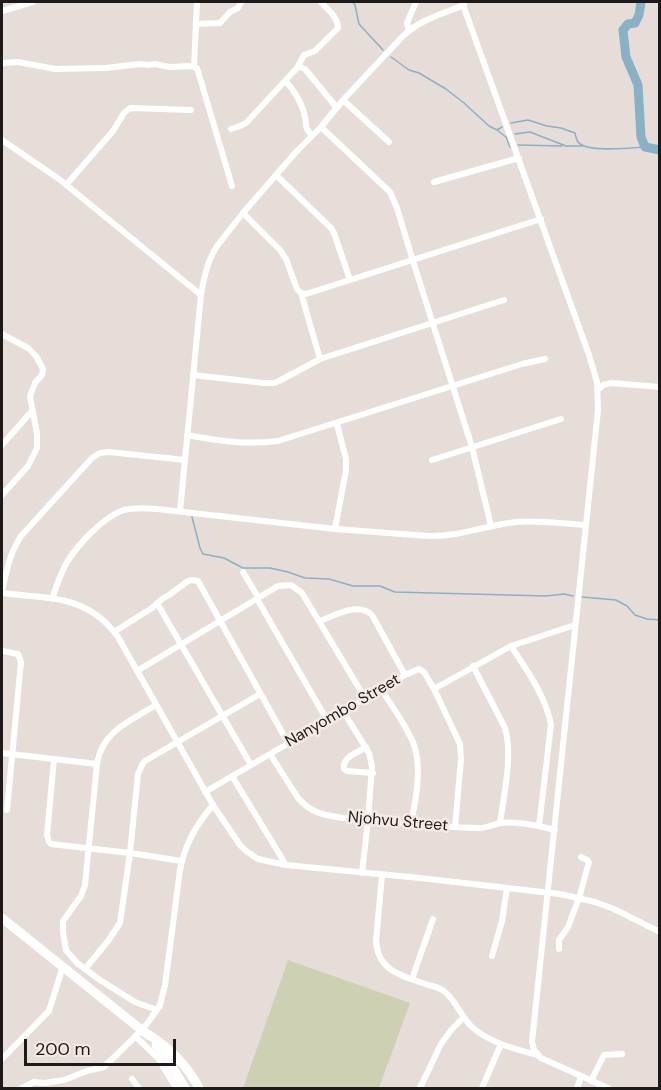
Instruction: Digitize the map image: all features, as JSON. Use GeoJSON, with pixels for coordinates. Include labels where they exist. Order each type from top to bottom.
{"type":"FeatureCollection","features":[{"type":"Feature","properties":{"kind":"highway"},"geometry":{"type":"LineString","coordinates":[[2,918],[63,966],[141,1033],[167,1058],[185,1089]]}},
{"type":"Feature","properties":{"kind":"highway"},"geometry":{"type":"LineString","coordinates":[[141,1033],[153,1037],[170,1050],[185,1065],[201,1089]]}},
{"type":"Feature","properties":{"kind":"street"},"geometry":{"type":"LineString","coordinates":[[2,11],[33,2]]}},
{"type":"Feature","properties":{"kind":"street"},"geometry":{"type":"LineString","coordinates":[[194,67],[197,2]]}},
{"type":"Feature","properties":{"kind":"street"},"geometry":{"type":"LineString","coordinates":[[196,24],[220,23],[230,12],[238,8],[241,2]]}},
{"type":"Feature","properties":{"kind":"street"},"geometry":{"type":"LineString","coordinates":[[231,129],[246,123],[297,68],[304,55],[315,51],[338,28],[335,17],[321,2]]}},
{"type":"Feature","properties":{"kind":"street"},"geometry":{"type":"LineString","coordinates":[[409,31],[407,23],[416,2]]}},
{"type":"Feature","properties":{"kind":"street"},"geometry":{"type":"LineString","coordinates":[[180,511],[201,295],[209,259],[243,213],[276,175],[409,31],[428,19],[463,3],[590,356],[598,390],[598,410],[532,1042],[537,1055]]}},
{"type":"Feature","properties":{"kind":"street"},"geometry":{"type":"LineString","coordinates":[[2,63],[18,62],[54,69],[155,64],[169,67],[194,67],[198,70],[232,186]]}},
{"type":"Feature","properties":{"kind":"street"},"geometry":{"type":"LineString","coordinates":[[297,68],[305,69],[337,108]]}},
{"type":"Feature","properties":{"kind":"street"},"geometry":{"type":"LineString","coordinates":[[285,81],[294,90],[305,117],[306,128],[312,135]]}},
{"type":"Feature","properties":{"kind":"street"},"geometry":{"type":"LineString","coordinates":[[343,100],[389,142]]}},
{"type":"Feature","properties":{"kind":"street"},"geometry":{"type":"LineString","coordinates":[[66,184],[113,131],[124,113],[130,108],[191,110]]}},
{"type":"Feature","properties":{"kind":"street"},"geometry":{"type":"LineString","coordinates":[[321,127],[390,192],[397,207],[472,447],[490,526]]}},
{"type":"Feature","properties":{"kind":"street"},"geometry":{"type":"LineString","coordinates":[[2,140],[66,184],[201,295]]}},
{"type":"Feature","properties":{"kind":"street"},"geometry":{"type":"LineString","coordinates":[[434,182],[519,158]]}},
{"type":"Feature","properties":{"kind":"street"},"geometry":{"type":"LineString","coordinates":[[276,175],[331,228],[350,280]]}},
{"type":"Feature","properties":{"kind":"street"},"geometry":{"type":"LineString","coordinates":[[243,213],[286,259],[294,284],[300,293],[321,359]]}},
{"type":"Feature","properties":{"kind":"street"},"geometry":{"type":"LineString","coordinates":[[300,293],[311,293],[541,219]]}},
{"type":"Feature","properties":{"kind":"street"},"geometry":{"type":"LineString","coordinates":[[193,375],[269,383],[279,381],[321,359],[504,300]]}},
{"type":"Feature","properties":{"kind":"street"},"geometry":{"type":"LineString","coordinates":[[2,334],[28,348],[36,356],[43,369],[42,375],[35,383],[30,400],[38,441],[35,454],[28,466],[2,495]]}},
{"type":"Feature","properties":{"kind":"street"},"geometry":{"type":"LineString","coordinates":[[187,435],[244,443],[278,441],[453,385],[545,359]]}},
{"type":"Feature","properties":{"kind":"street"},"geometry":{"type":"LineString","coordinates":[[598,390],[603,385],[611,383],[660,387]]}},
{"type":"Feature","properties":{"kind":"street"},"geometry":{"type":"LineString","coordinates":[[2,445],[32,411]]}},
{"type":"Feature","properties":{"kind":"street"},"geometry":{"type":"LineString","coordinates":[[432,460],[561,419]]}},
{"type":"Feature","properties":{"kind":"street"},"geometry":{"type":"LineString","coordinates":[[335,529],[346,470],[346,459],[337,424]]}},
{"type":"Feature","properties":{"kind":"street"},"geometry":{"type":"LineString","coordinates":[[185,460],[109,452],[100,453],[92,458],[16,543],[7,566],[2,593],[74,603],[92,611],[107,623],[178,741],[205,792],[246,851],[258,859],[286,865],[507,888],[579,898],[614,909],[660,932]]}},
{"type":"Feature","properties":{"kind":"street"},"geometry":{"type":"LineString","coordinates":[[52,599],[59,578],[70,558],[94,531],[108,519],[134,508],[335,529],[442,536],[522,521],[586,525]]}},
{"type":"Feature","properties":{"kind":"street"},"geometry":{"type":"LineString","coordinates":[[243,572],[327,720]]}},
{"type":"Feature","properties":{"kind":"street"},"geometry":{"type":"LineString","coordinates":[[114,632],[188,581],[198,581],[288,743]]}},
{"type":"Feature","properties":{"kind":"street"},"geometry":{"type":"LineString","coordinates":[[137,671],[278,586],[291,585],[302,593],[365,698]]}},
{"type":"Feature","properties":{"kind":"street"},"geometry":{"type":"LineString","coordinates":[[157,603],[251,765]]}},
{"type":"Feature","properties":{"kind":"street"},"geometry":{"type":"LineString","coordinates":[[319,621],[352,610],[362,609],[369,612],[405,675]]}},
{"type":"Feature","properties":{"kind":"street"},"geometry":{"type":"LineString","coordinates":[[455,827],[461,759],[460,744],[434,689],[512,646],[576,625]]}},
{"type":"Feature","properties":{"kind":"street"},"geometry":{"type":"LineString","coordinates":[[512,646],[542,699],[551,725],[539,826]]}},
{"type":"Feature","properties":{"kind":"street"},"geometry":{"type":"LineString","coordinates":[[2,651],[18,654],[21,662],[7,810]]}},
{"type":"Feature","properties":{"kind":"street"},"geometry":{"type":"LineString","coordinates":[[473,666],[508,737],[509,752],[500,823]]}},
{"type":"Feature","properties":{"kind":"street","name":"Nanyombo Street"},"geometry":{"type":"LineString","coordinates":[[205,792],[415,670],[424,672],[434,689]]}},
{"type":"Feature","properties":{"kind":"street"},"geometry":{"type":"LineString","coordinates":[[381,689],[414,747],[417,772],[411,823]]}},
{"type":"Feature","properties":{"kind":"street"},"geometry":{"type":"LineString","coordinates":[[84,969],[120,923],[140,769],[145,761],[260,694]]}},
{"type":"Feature","properties":{"kind":"street"},"geometry":{"type":"LineString","coordinates":[[156,705],[118,728],[100,750],[83,891],[62,925],[66,950],[77,963],[135,1002],[157,1010]]}},
{"type":"Feature","properties":{"kind":"street"},"geometry":{"type":"LineString","coordinates":[[342,711],[366,747],[373,773],[362,873]]}},
{"type":"Feature","properties":{"kind":"street"},"geometry":{"type":"LineString","coordinates":[[366,747],[345,760],[344,770],[373,773]]}},
{"type":"Feature","properties":{"kind":"street"},"geometry":{"type":"LineString","coordinates":[[2,753],[97,764]]}},
{"type":"Feature","properties":{"kind":"street","name":"Njohvu Street"},"geometry":{"type":"LineString","coordinates":[[270,753],[298,798],[310,810],[317,813],[334,817],[455,827],[482,828],[500,823],[511,823],[555,830]]}},
{"type":"Feature","properties":{"kind":"street"},"geometry":{"type":"LineString","coordinates":[[54,759],[47,839],[51,844],[182,861]]}},
{"type":"Feature","properties":{"kind":"street"},"geometry":{"type":"LineString","coordinates":[[232,776],[286,865]]}},
{"type":"Feature","properties":{"kind":"street"},"geometry":{"type":"LineString","coordinates":[[22,1089],[34,1082],[64,1080],[104,1067],[141,1033],[157,1010],[165,985],[182,861],[191,835],[213,805]]}},
{"type":"Feature","properties":{"kind":"street"},"geometry":{"type":"LineString","coordinates":[[559,949],[559,940],[568,927],[589,862],[581,857]]}},
{"type":"Feature","properties":{"kind":"street"},"geometry":{"type":"LineString","coordinates":[[382,875],[376,941],[377,951],[384,965],[392,971],[444,990],[464,1017],[486,1037],[537,1055],[608,1089]]}},
{"type":"Feature","properties":{"kind":"street"},"geometry":{"type":"LineString","coordinates":[[492,956],[502,921],[507,888]]}},
{"type":"Feature","properties":{"kind":"street"},"geometry":{"type":"LineString","coordinates":[[412,979],[433,919]]}},
{"type":"Feature","properties":{"kind":"street"},"geometry":{"type":"LineString","coordinates":[[2,1059],[49,1011],[63,966]]}},
{"type":"Feature","properties":{"kind":"street"},"geometry":{"type":"LineString","coordinates":[[420,1089],[441,1044],[464,1017]]}},
{"type":"Feature","properties":{"kind":"street"},"geometry":{"type":"LineString","coordinates":[[141,1033],[176,1089]]}},
{"type":"Feature","properties":{"kind":"street"},"geometry":{"type":"LineString","coordinates":[[482,1089],[501,1044]]}},
{"type":"Feature","properties":{"kind":"street"},"geometry":{"type":"LineString","coordinates":[[591,1081],[604,1055],[622,1054]]}},
{"type":"Feature","properties":{"kind":"street"},"geometry":{"type":"LineString","coordinates":[[577,1089],[581,1076]]}},
{"type":"Feature","properties":{"kind":"street"},"geometry":{"type":"LineString","coordinates":[[132,1079],[139,1089]]}},
{"type":"Feature","properties":{"kind":"green space"},"geometry":{"type":"Polygon","coordinates":[[[288,960],[410,1003],[379,1088],[243,1088],[288,960]]]}},
{"type":"Feature","properties":{"kind":"waterway"},"geometry":{"type":"LineString","coordinates":[[353,2],[359,24],[383,50]]}},
{"type":"Feature","properties":{"kind":"waterway"},"geometry":{"type":"LineString","coordinates":[[641,2],[635,23],[628,24],[623,30],[626,57],[638,85],[641,137],[645,147],[660,150]]}},
{"type":"Feature","properties":{"kind":"waterway"},"geometry":{"type":"LineString","coordinates":[[391,57],[409,70],[419,73],[446,89],[489,126],[497,130],[502,127]]}},
{"type":"Feature","properties":{"kind":"waterway"},"geometry":{"type":"LineString","coordinates":[[511,123],[528,120],[561,128],[575,133],[578,142],[590,148],[645,147]]}},
{"type":"Feature","properties":{"kind":"waterway"},"geometry":{"type":"LineString","coordinates":[[498,131],[506,137],[510,147]]}},
{"type":"Feature","properties":{"kind":"waterway"},"geometry":{"type":"LineString","coordinates":[[515,134],[530,132],[566,146],[583,146]]}},
{"type":"Feature","properties":{"kind":"waterway"},"geometry":{"type":"LineString","coordinates":[[518,145],[562,146]]}},
{"type":"Feature","properties":{"kind":"waterway"},"geometry":{"type":"LineString","coordinates":[[192,517],[203,554],[224,558],[243,568],[270,568],[305,578],[329,579],[353,586],[380,586],[395,592],[573,596]]}},
{"type":"Feature","properties":{"kind":"waterway"},"geometry":{"type":"LineString","coordinates":[[582,597],[616,600],[627,606],[635,615],[660,620]]}}]}
